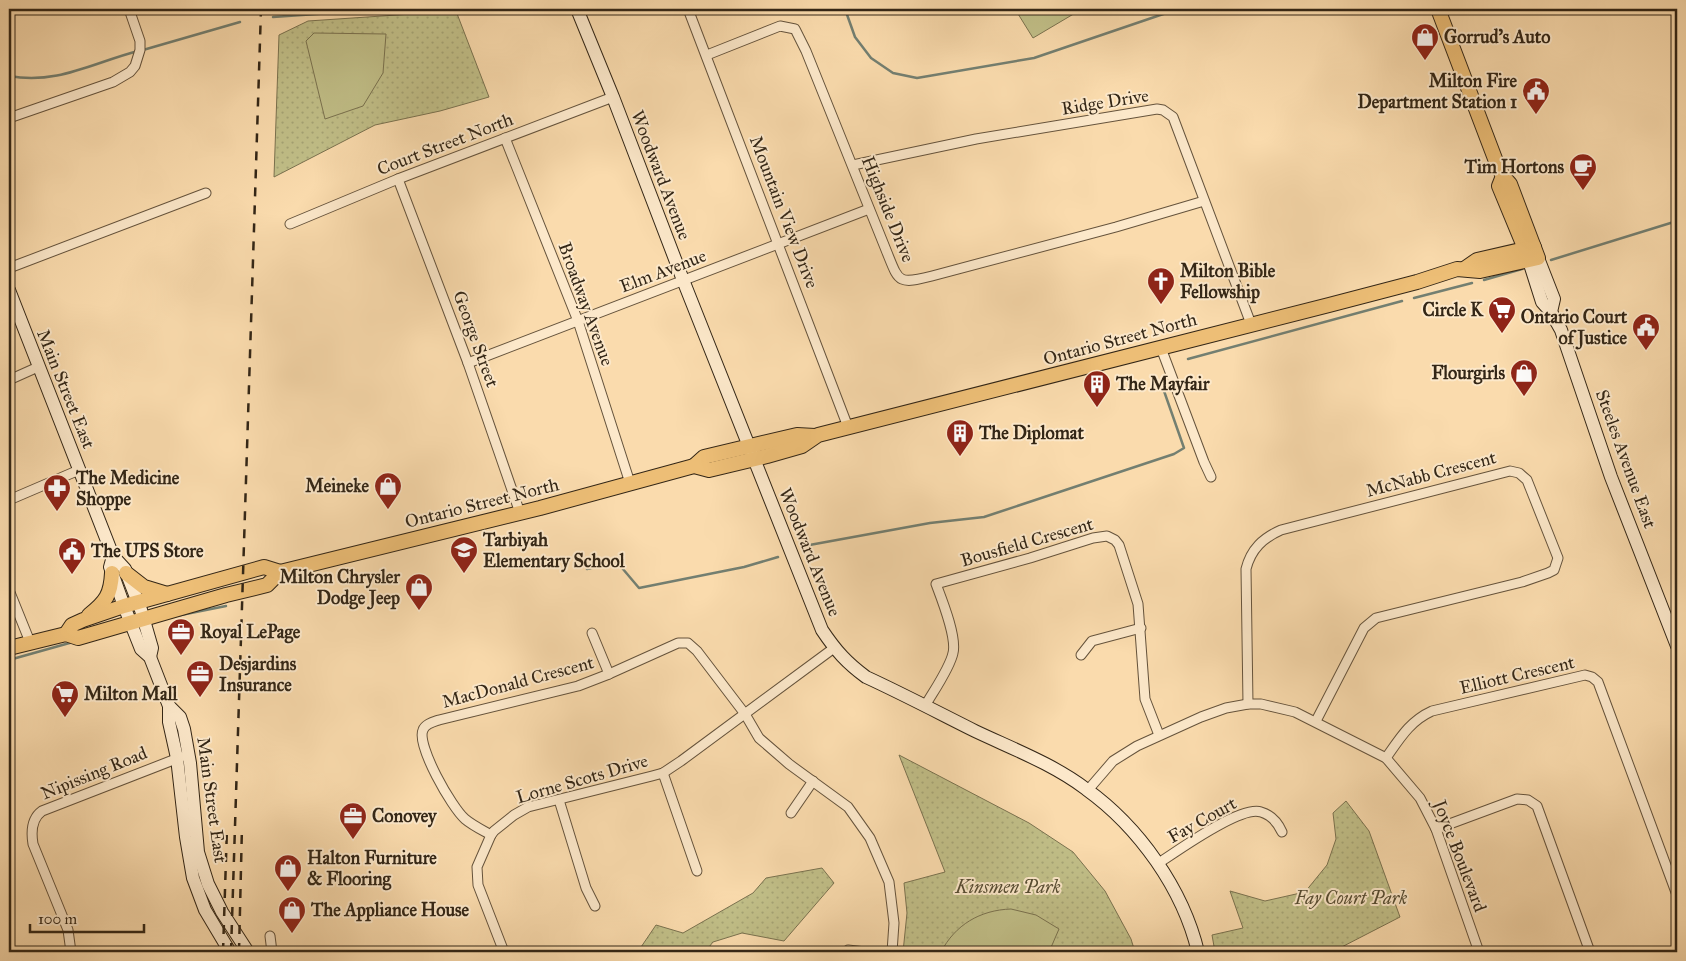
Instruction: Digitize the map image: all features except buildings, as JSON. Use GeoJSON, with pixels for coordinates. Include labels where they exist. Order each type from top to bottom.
{"type":"FeatureCollection","features":[{"type":"Feature","properties":{"kind":"main road","name":"Woodward Avenue"},"geometry":{"type":"LineString","coordinates":[[577,9],[613,97],[682,280],[822,630],[847,663],[866,677],[1057,770],[1088,790],[1112,811],[1159,863],[1190,928],[1198,952]]}},
{"type":"Feature","properties":{"kind":"main road","name":"Steeles Avenue East"},"geometry":{"type":"LineString","coordinates":[[1438,9],[1494,158],[1503,176],[1499,186],[1554,299],[1551,312],[1561,330],[1611,477],[1677,646]]}},
{"type":"Feature","properties":{"kind":"main road","name":"Ontario Street North"},"geometry":{"type":"LineString","coordinates":[[66,634],[78,638],[267,584],[280,572],[520,513],[694,466],[704,457],[797,434],[815,436],[1049,378],[1250,324],[1329,306],[1457,269],[1480,270],[1532,254]]}},
{"type":"Feature","properties":{"kind":"main road","name":"Main Street East"},"geometry":{"type":"LineString","coordinates":[[9,290],[113,556],[126,573],[131,604],[137,621],[141,650],[150,657],[169,706],[169,722],[183,756],[198,852],[208,884],[222,912],[248,952]]}},
{"type":"Feature","properties":{"kind":"main road","name":"Ontario Street North"},"geometry":{"type":"LineString","coordinates":[[694,466],[709,470],[755,459],[802,446],[815,436]]}},
{"type":"Feature","properties":{"kind":"main road","name":"Main Street East"},"geometry":{"type":"LineString","coordinates":[[113,556],[110,567],[112,573],[131,604]]}},
{"type":"Feature","properties":{"kind":"main road","name":"Ontario Street North"},"geometry":{"type":"LineString","coordinates":[[83,620],[131,604],[264,567],[280,572]]}},
{"type":"Feature","properties":{"kind":"main road"},"geometry":{"type":"LineString","coordinates":[[9,648],[66,634],[72,625],[83,620],[101,606],[108,596],[112,585],[112,573]]}},
{"type":"Feature","properties":{"kind":"main road"},"geometry":{"type":"LineString","coordinates":[[126,573],[144,587],[168,594]]}},
{"type":"Feature","properties":{"kind":"main road","name":"Main Street East"},"geometry":{"type":"LineString","coordinates":[[183,756],[186,837],[193,878],[205,910],[230,952]]}},
{"type":"Feature","properties":{"kind":"street"},"geometry":{"type":"LineString","coordinates":[[9,118],[122,78],[130,72],[138,58],[140,46],[129,9]]}},
{"type":"Feature","properties":{"kind":"street","name":"Mountain View Drive"},"geometry":{"type":"LineString","coordinates":[[688,9],[848,427]]}},
{"type":"Feature","properties":{"kind":"street","name":"Highside Drive"},"geometry":{"type":"LineString","coordinates":[[707,55],[780,26],[795,29],[806,51],[896,274],[905,281],[1107,229],[1204,201]]}},
{"type":"Feature","properties":{"kind":"street","name":"Court Street North"},"geometry":{"type":"LineString","coordinates":[[290,224],[398,179],[613,97]]}},
{"type":"Feature","properties":{"kind":"street","name":"Ridge Drive"},"geometry":{"type":"LineString","coordinates":[[853,166],[976,139],[1163,110],[1173,117],[1250,324]]}},
{"type":"Feature","properties":{"kind":"street","name":"Broadway Avenue"},"geometry":{"type":"LineString","coordinates":[[505,138],[578,321],[630,483]]}},
{"type":"Feature","properties":{"kind":"street","name":"George Street"},"geometry":{"type":"LineString","coordinates":[[398,179],[468,363],[520,513]]}},
{"type":"Feature","properties":{"kind":"street"},"geometry":{"type":"LineString","coordinates":[[9,268],[206,192]]}},
{"type":"Feature","properties":{"kind":"street","name":"Elm Avenue"},"geometry":{"type":"LineString","coordinates":[[468,363],[869,209]]}},
{"type":"Feature","properties":{"kind":"street"},"geometry":{"type":"LineString","coordinates":[[1161,348],[1211,477]]}},
{"type":"Feature","properties":{"kind":"street"},"geometry":{"type":"LineString","coordinates":[[9,380],[38,367]]}},
{"type":"Feature","properties":{"kind":"street"},"geometry":{"type":"LineString","coordinates":[[9,500],[79,470]]}},
{"type":"Feature","properties":{"kind":"street","name":"McNabb Crescent"},"geometry":{"type":"LineString","coordinates":[[1248,704],[1246,569],[1251,554],[1262,540],[1281,530],[1510,470],[1519,473],[1527,480],[1558,558],[1554,570],[1522,582],[1376,618],[1364,628],[1316,721]]}},
{"type":"Feature","properties":{"kind":"street","name":"Bousfield Crescent"},"geometry":{"type":"LineString","coordinates":[[925,706],[953,652],[953,639],[936,584],[1093,538],[1107,536],[1115,540],[1122,552],[1138,604],[1145,700],[1158,735]]}},
{"type":"Feature","properties":{"kind":"street"},"geometry":{"type":"LineString","coordinates":[[9,590],[30,642]]}},
{"type":"Feature","properties":{"kind":"street"},"geometry":{"type":"LineString","coordinates":[[1081,655],[1092,640],[1141,628]]}},
{"type":"Feature","properties":{"kind":"street"},"geometry":{"type":"LineString","coordinates":[[592,633],[609,674]]}},
{"type":"Feature","properties":{"kind":"street","name":"MacDonald Crescent"},"geometry":{"type":"LineString","coordinates":[[491,835],[464,818],[450,802],[438,781],[422,740],[423,730],[428,724],[578,686],[678,643],[688,643],[697,651],[745,714]]}},
{"type":"Feature","properties":{"kind":"street","name":"Lorne Scots Drive"},"geometry":{"type":"LineString","coordinates":[[504,952],[478,885],[477,868],[491,835],[507,820],[528,807],[639,780],[663,772],[681,762],[834,648]]}},
{"type":"Feature","properties":{"kind":"street","name":"Elliott Crescent"},"geometry":{"type":"LineString","coordinates":[[1386,758],[1409,726],[1420,716],[1432,711],[1585,676],[1592,677],[1598,682],[1677,895]]}},
{"type":"Feature","properties":{"kind":"street","name":"Joyce Boulevard"},"geometry":{"type":"LineString","coordinates":[[1088,790],[1113,761],[1158,735],[1201,717],[1226,708],[1248,704],[1261,704],[1295,712],[1386,758],[1420,798],[1436,830],[1479,952]]}},
{"type":"Feature","properties":{"kind":"street"},"geometry":{"type":"LineString","coordinates":[[745,714],[759,738],[789,764],[848,807],[870,838],[889,882],[894,923],[892,952]]}},
{"type":"Feature","properties":{"kind":"street","name":"Nipissing Road"},"geometry":{"type":"LineString","coordinates":[[71,952],[68,930],[33,844],[32,836],[35,818],[42,811],[183,756]]}},
{"type":"Feature","properties":{"kind":"street"},"geometry":{"type":"LineString","coordinates":[[663,772],[697,871]]}},
{"type":"Feature","properties":{"kind":"street"},"geometry":{"type":"LineString","coordinates":[[791,813],[813,781]]}},
{"type":"Feature","properties":{"kind":"street"},"geometry":{"type":"LineString","coordinates":[[1436,830],[1517,799],[1528,800],[1537,806],[1590,952]]}},
{"type":"Feature","properties":{"kind":"street"},"geometry":{"type":"LineString","coordinates":[[559,800],[586,888],[596,906]]}},
{"type":"Feature","properties":{"kind":"street","name":"Fay Court"},"geometry":{"type":"LineString","coordinates":[[1159,863],[1206,832],[1248,812],[1260,811],[1279,825],[1282,832]]}},
{"type":"Feature","properties":{"kind":"street"},"geometry":{"type":"LineString","coordinates":[[270,936],[272,952]]}},
{"type":"Feature","properties":{"kind":"street"},"geometry":{"type":"LineString","coordinates":[[848,950],[865,952]]}},
{"type":"Feature","properties":{"kind":"green space"},"geometry":{"type":"Polygon","coordinates":[[[1015,9],[1082,9],[1033,38],[1015,9]]]}},
{"type":"Feature","properties":{"kind":"green space"},"geometry":{"type":"Polygon","coordinates":[[[456,11],[489,97],[440,111],[375,125],[274,177],[279,35],[308,21],[456,11]]]}},
{"type":"Feature","properties":{"kind":"green space"},"geometry":{"type":"Polygon","coordinates":[[[314,33],[386,34],[383,73],[363,106],[325,119],[306,41],[314,33]]]}},
{"type":"Feature","properties":{"kind":"green space","name":"Kinsmen Park"},"geometry":{"type":"Polygon","coordinates":[[[899,755],[1029,823],[1073,852],[1105,891],[1131,939],[1135,952],[903,952],[907,913],[904,883],[945,872],[899,755]]]}},
{"type":"Feature","properties":{"kind":"green space","name":"Fay Court Park"},"geometry":{"type":"Polygon","coordinates":[[[1346,801],[1369,831],[1400,917],[1332,952],[1215,952],[1212,935],[1243,928],[1230,891],[1265,901],[1305,892],[1327,865],[1336,839],[1333,813],[1346,801]]]}},
{"type":"Feature","properties":{"kind":"green space"},"geometry":{"type":"Polygon","coordinates":[[[822,868],[834,883],[784,941],[742,933],[713,942],[705,952],[644,952],[639,950],[656,925],[683,933],[753,893],[766,878],[822,868]]]}},
{"type":"Feature","properties":{"kind":"green space"},"geometry":{"type":"Polygon","coordinates":[[[1011,909],[1036,915],[1059,929],[1049,952],[941,952],[953,934],[970,921],[989,912],[1011,909]]]}},
{"type":"Feature","properties":{"kind":"waterway"},"geometry":{"type":"LineString","coordinates":[[273,17],[390,9]]}},
{"type":"Feature","properties":{"kind":"waterway"},"geometry":{"type":"LineString","coordinates":[[845,9],[855,37],[871,58],[893,73],[917,78],[1034,58],[1178,9]]}},
{"type":"Feature","properties":{"kind":"waterway"},"geometry":{"type":"LineString","coordinates":[[143,50],[240,22]]}},
{"type":"Feature","properties":{"kind":"waterway"},"geometry":{"type":"LineString","coordinates":[[9,76],[43,78],[59,75],[138,51]]}},
{"type":"Feature","properties":{"kind":"waterway"},"geometry":{"type":"LineString","coordinates":[[1551,260],[1677,221]]}},
{"type":"Feature","properties":{"kind":"waterway"},"geometry":{"type":"LineString","coordinates":[[1484,280],[1522,269]]}},
{"type":"Feature","properties":{"kind":"waterway"},"geometry":{"type":"LineString","coordinates":[[1414,298],[1472,283]]}},
{"type":"Feature","properties":{"kind":"waterway"},"geometry":{"type":"LineString","coordinates":[[1188,359],[1402,301]]}},
{"type":"Feature","properties":{"kind":"waterway"},"geometry":{"type":"LineString","coordinates":[[804,546],[930,523],[984,517],[1174,454],[1184,448],[1164,391],[1163,377]]}},
{"type":"Feature","properties":{"kind":"waterway"},"geometry":{"type":"LineString","coordinates":[[587,569],[617,562],[639,588],[744,567],[778,557]]}},
{"type":"Feature","properties":{"kind":"waterway"},"geometry":{"type":"LineString","coordinates":[[176,616],[226,606]]}},
{"type":"Feature","properties":{"kind":"waterway"},"geometry":{"type":"LineString","coordinates":[[9,660],[73,642]]}},
{"type":"Feature","properties":{"kind":"railway"},"geometry":{"type":"LineString","coordinates":[[231,952],[261,9]]}},
{"type":"Feature","properties":{"kind":"railway"},"geometry":{"type":"LineString","coordinates":[[239,952],[242,826]]}},
{"type":"Feature","properties":{"kind":"railway"},"geometry":{"type":"LineString","coordinates":[[223,952],[227,828]]}},
{"type":"Feature","properties":{"kind":"place","name":"Gorrud's Auto"},"geometry":{"type":"Point","coordinates":[1425,61]}},
{"type":"Feature","properties":{"kind":"place","name":"Milton Fire Department Station 1"},"geometry":{"type":"Point","coordinates":[1536,115]}},
{"type":"Feature","properties":{"kind":"place","name":"Tim Hortons"},"geometry":{"type":"Point","coordinates":[1583,191]}},
{"type":"Feature","properties":{"kind":"place","name":"Milton Bible Fellowship"},"geometry":{"type":"Point","coordinates":[1161,305]}},
{"type":"Feature","properties":{"kind":"place","name":"Circle K"},"geometry":{"type":"Point","coordinates":[1502,334]}},
{"type":"Feature","properties":{"kind":"place","name":"Ontario Court of Justice"},"geometry":{"type":"Point","coordinates":[1646,351]}},
{"type":"Feature","properties":{"kind":"place","name":"Flourgirls"},"geometry":{"type":"Point","coordinates":[1524,397]}},
{"type":"Feature","properties":{"kind":"place","name":"The Mayfair"},"geometry":{"type":"Point","coordinates":[1097,408]}},
{"type":"Feature","properties":{"kind":"place","name":"The Diplomat"},"geometry":{"type":"Point","coordinates":[960,457]}},
{"type":"Feature","properties":{"kind":"place","name":"Meineke"},"geometry":{"type":"Point","coordinates":[388,510]}},
{"type":"Feature","properties":{"kind":"place","name":"The Medicine Shoppe"},"geometry":{"type":"Point","coordinates":[57,512]}},
{"type":"Feature","properties":{"kind":"place","name":"Tarbiyah Elementary School"},"geometry":{"type":"Point","coordinates":[464,574]}},
{"type":"Feature","properties":{"kind":"place","name":"The UPS Store"},"geometry":{"type":"Point","coordinates":[72,575]}},
{"type":"Feature","properties":{"kind":"place","name":"Milton Chrysler Dodge Jeep"},"geometry":{"type":"Point","coordinates":[419,611]}},
{"type":"Feature","properties":{"kind":"place","name":"Royal LePage"},"geometry":{"type":"Point","coordinates":[181,656]}},
{"type":"Feature","properties":{"kind":"place","name":"Desjardins Insurance"},"geometry":{"type":"Point","coordinates":[200,698]}},
{"type":"Feature","properties":{"kind":"place","name":"Milton Mall"},"geometry":{"type":"Point","coordinates":[65,718]}},
{"type":"Feature","properties":{"kind":"place","name":"Conovey"},"geometry":{"type":"Point","coordinates":[353,840]}},
{"type":"Feature","properties":{"kind":"place","name":"Halton Furniture & Flooring"},"geometry":{"type":"Point","coordinates":[288,892]}},
{"type":"Feature","properties":{"kind":"place","name":"The Appliance House"},"geometry":{"type":"Point","coordinates":[292,934]}}]}
